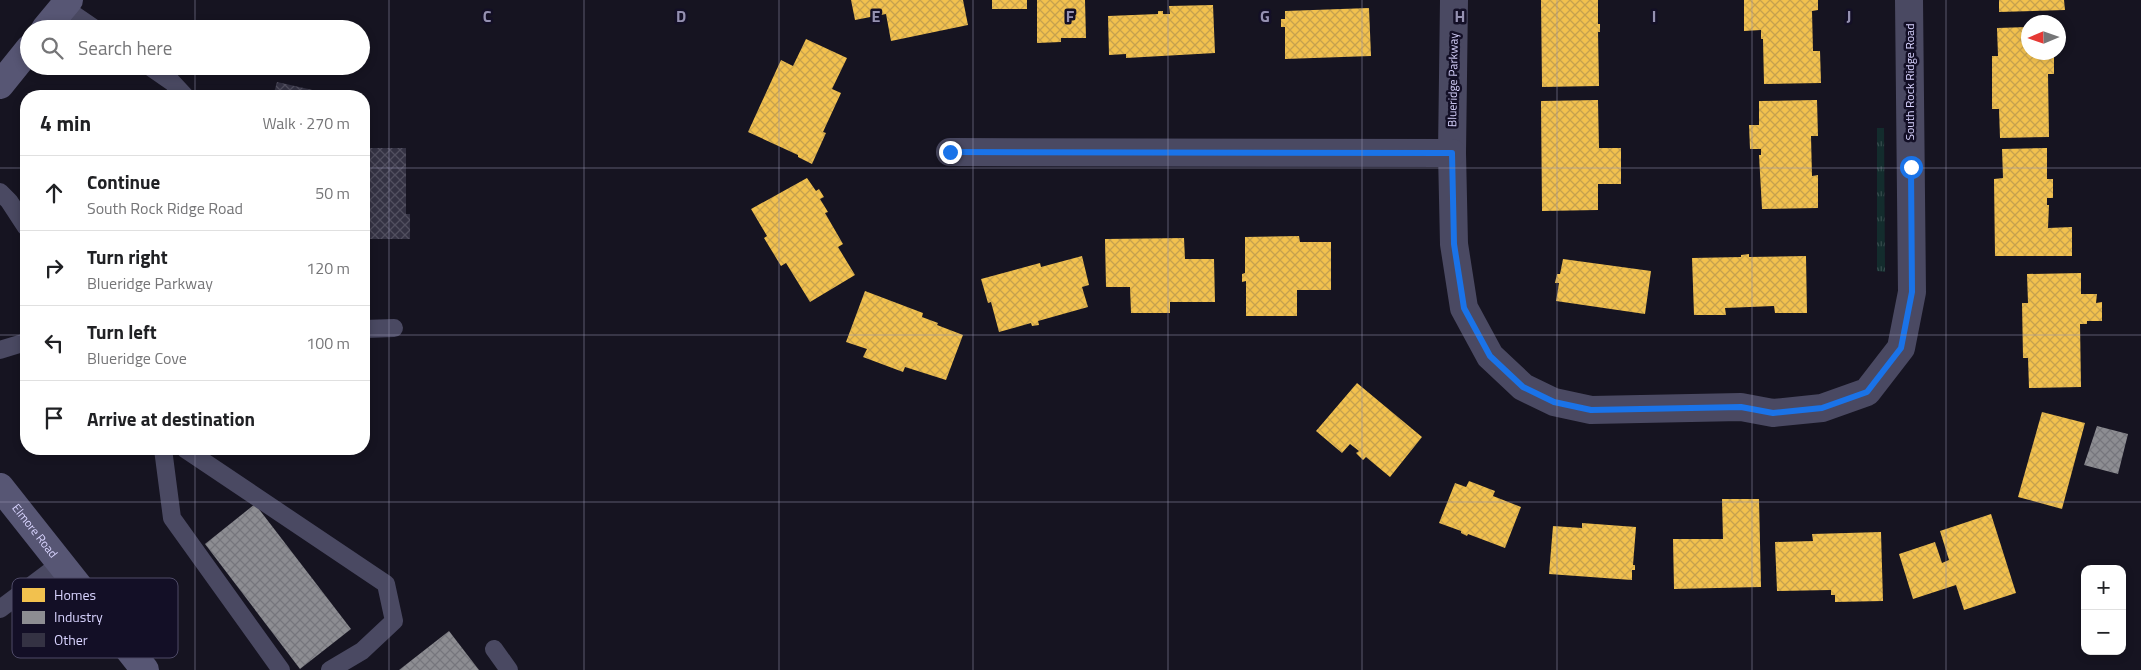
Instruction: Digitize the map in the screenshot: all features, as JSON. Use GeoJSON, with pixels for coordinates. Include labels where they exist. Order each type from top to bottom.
{"type":"FeatureCollection","features":[{"type":"Feature","properties":{"kind":"street","name":"Blueridge Parkway"},"geometry":{"type":"LineString","coordinates":[[1454,0],[1452,153],[1454,244],[1464,308],[1490,356],[1523,387],[1554,402],[1591,410],[1741,407],[1773,413],[1822,408],[1867,392]]}},
{"type":"Feature","properties":{"kind":"street","name":"South Rock Ridge Road"},"geometry":{"type":"LineString","coordinates":[[1867,392],[1901,348],[1912,292],[1909,0]]}},
{"type":"Feature","properties":{"kind":"street"},"geometry":{"type":"LineString","coordinates":[[52,20],[66,3]]}},
{"type":"Feature","properties":{"kind":"street"},"geometry":{"type":"LineString","coordinates":[[0,85],[20,60]]}},
{"type":"Feature","properties":{"kind":"street"},"geometry":{"type":"LineString","coordinates":[[950,152],[1452,153]]}},
{"type":"Feature","properties":{"kind":"street","name":"Elmore Road"},"geometry":{"type":"LineString","coordinates":[[0,487],[71,578]]}},
{"type":"Feature","properties":{"kind":"street","name":"Elmore Road"},"geometry":{"type":"LineString","coordinates":[[135,658],[145,670]]}},
{"type":"Feature","properties":{"kind":"lane"},"geometry":{"type":"LineString","coordinates":[[66,3],[85,20]]}},
{"type":"Feature","properties":{"kind":"lane"},"geometry":{"type":"LineString","coordinates":[[162,75],[180,90]]}},
{"type":"Feature","properties":{"kind":"lane"},"geometry":{"type":"LineString","coordinates":[[0,192],[9,201],[20,218]]}},
{"type":"Feature","properties":{"kind":"lane"},"geometry":{"type":"LineString","coordinates":[[370,330],[394,328]]}},
{"type":"Feature","properties":{"kind":"lane"},"geometry":{"type":"LineString","coordinates":[[0,350],[20,344]]}},
{"type":"Feature","properties":{"kind":"lane"},"geometry":{"type":"LineString","coordinates":[[164,455],[172,518],[281,670]]}},
{"type":"Feature","properties":{"kind":"lane"},"geometry":{"type":"LineString","coordinates":[[194,455],[386,584],[394,621],[362,651],[330,670]]}},
{"type":"Feature","properties":{"kind":"lane"},"geometry":{"type":"LineString","coordinates":[[41,578],[60,564]]}},
{"type":"Feature","properties":{"kind":"lane"},"geometry":{"type":"LineString","coordinates":[[0,609],[12,600]]}},
{"type":"Feature","properties":{"kind":"lane"},"geometry":{"type":"LineString","coordinates":[[494,649],[509,670]]}},
{"type":"Feature","properties":{"kind":"green space"},"geometry":{"type":"Polygon","coordinates":[[[1877,128],[1884,128],[1885,272],[1877,271],[1877,128]]]}},
{"type":"Feature","properties":{"kind":"building: Homes"},"geometry":{"type":"Polygon","coordinates":[[[851,0],[963,0],[968,25],[891,41],[886,14],[855,20],[851,0]]]}},
{"type":"Feature","properties":{"kind":"building: Homes"},"geometry":{"type":"Polygon","coordinates":[[[992,0],[1027,0],[1027,9],[992,9],[992,0]]]}},
{"type":"Feature","properties":{"kind":"building: Homes"},"geometry":{"type":"Polygon","coordinates":[[[1037,0],[1085,0],[1086,38],[1061,38],[1061,42],[1037,43],[1037,0]]]}},
{"type":"Feature","properties":{"kind":"building: Homes"},"geometry":{"type":"Polygon","coordinates":[[[1541,0],[1598,0],[1598,24],[1600,24],[1600,32],[1598,32],[1599,86],[1542,87],[1541,0]]]}},
{"type":"Feature","properties":{"kind":"building: Homes"},"geometry":{"type":"Polygon","coordinates":[[[1744,0],[1818,0],[1818,10],[1812,11],[1813,51],[1820,51],[1821,83],[1764,84],[1761,30],[1744,31],[1744,0]]]}},
{"type":"Feature","properties":{"kind":"building: Homes"},"geometry":{"type":"Polygon","coordinates":[[[1999,0],[2064,0],[2065,10],[1999,12],[1999,0]]]}},
{"type":"Feature","properties":{"kind":"building: Homes"},"geometry":{"type":"Polygon","coordinates":[[[1213,5],[1215,53],[1126,58],[1126,54],[1109,55],[1108,16],[1158,14],[1158,11],[1163,11],[1163,14],[1170,14],[1169,6],[1213,5]]]}},
{"type":"Feature","properties":{"kind":"building: Homes"},"geometry":{"type":"Polygon","coordinates":[[[1369,8],[1371,56],[1285,59],[1285,27],[1281,27],[1281,19],[1285,19],[1285,11],[1369,8]]]}},
{"type":"Feature","properties":{"kind":"building: Homes"},"geometry":{"type":"Polygon","coordinates":[[[2021,27],[2021,60],[2054,60],[2054,74],[2048,74],[2049,137],[2000,138],[1999,109],[1992,109],[1992,56],[1998,56],[1997,28],[2021,27]]]}},
{"type":"Feature","properties":{"kind":"building: Homes"},"geometry":{"type":"Polygon","coordinates":[[[806,39],[847,58],[832,89],[841,93],[823,132],[826,133],[812,164],[798,157],[798,155],[748,132],[781,60],[793,66],[806,39]]]}},
{"type":"Feature","properties":{"kind":"building: Homes"},"geometry":{"type":"Polygon","coordinates":[[[1598,100],[1599,148],[1621,148],[1621,184],[1598,184],[1598,210],[1542,211],[1541,101],[1598,100]]]}},
{"type":"Feature","properties":{"kind":"building: Homes"},"geometry":{"type":"Polygon","coordinates":[[[1817,100],[1818,136],[1811,136],[1812,176],[1818,175],[1818,208],[1762,209],[1759,155],[1761,155],[1761,149],[1750,149],[1749,125],[1759,125],[1759,101],[1817,100]]]}},
{"type":"Feature","properties":{"kind":"building: Homes"},"geometry":{"type":"Polygon","coordinates":[[[2047,148],[2047,179],[2053,179],[2053,198],[2047,198],[2047,205],[2049,205],[2048,228],[2072,227],[2072,256],[1995,256],[1994,179],[2003,178],[2002,149],[2047,148]]]}},
{"type":"Feature","properties":{"kind":"building: Homes"},"geometry":{"type":"Polygon","coordinates":[[[807,178],[816,191],[819,189],[824,197],[820,199],[828,212],[825,213],[843,244],[838,247],[855,275],[810,302],[786,263],[781,266],[764,238],[767,236],[751,209],[807,178]]]}},
{"type":"Feature","properties":{"kind":"building: Homes"},"geometry":{"type":"Polygon","coordinates":[[[1299,236],[1300,242],[1331,242],[1331,290],[1297,290],[1297,316],[1246,316],[1246,281],[1242,282],[1242,274],[1245,273],[1245,237],[1299,236]]]}},
{"type":"Feature","properties":{"kind":"building: Homes"},"geometry":{"type":"Polygon","coordinates":[[[1184,238],[1185,259],[1214,259],[1215,302],[1170,302],[1170,313],[1131,313],[1130,287],[1106,287],[1105,239],[1184,238]]]}},
{"type":"Feature","properties":{"kind":"building: Homes"},"geometry":{"type":"Polygon","coordinates":[[[1749,254],[1749,257],[1806,256],[1807,313],[1775,313],[1774,306],[1725,308],[1726,315],[1694,315],[1692,258],[1741,257],[1741,255],[1749,254]]]}},
{"type":"Feature","properties":{"kind":"building: Homes"},"geometry":{"type":"Polygon","coordinates":[[[1082,256],[1089,285],[1082,287],[1088,307],[1038,321],[1039,325],[1032,326],[1031,323],[999,332],[991,302],[988,303],[981,279],[1040,263],[1041,267],[1082,256]]]}},
{"type":"Feature","properties":{"kind":"building: Homes"},"geometry":{"type":"Polygon","coordinates":[[[1563,259],[1651,271],[1645,314],[1556,301],[1559,283],[1555,283],[1557,274],[1560,274],[1563,259]]]}},
{"type":"Feature","properties":{"kind":"building: Homes"},"geometry":{"type":"Polygon","coordinates":[[[2081,273],[2081,294],[2097,294],[2096,303],[2102,302],[2102,321],[2087,321],[2087,324],[2080,324],[2081,387],[2029,388],[2028,358],[2023,358],[2022,303],[2028,303],[2027,274],[2081,273]]]}},
{"type":"Feature","properties":{"kind":"building: Homes"},"geometry":{"type":"Polygon","coordinates":[[[865,291],[923,313],[922,317],[963,335],[946,380],[905,367],[903,372],[863,357],[867,349],[846,342],[865,291]]]}},
{"type":"Feature","properties":{"kind":"building: Homes"},"geometry":{"type":"Polygon","coordinates":[[[1357,383],[1422,437],[1390,477],[1366,457],[1363,460],[1356,453],[1359,451],[1350,444],[1342,453],[1316,431],[1357,383]]]}},
{"type":"Feature","properties":{"kind":"building: Homes"},"geometry":{"type":"Polygon","coordinates":[[[2042,412],[2085,423],[2062,509],[2018,497],[2042,412]]]}},
{"type":"Feature","properties":{"kind":"building: Homes"},"geometry":{"type":"Polygon","coordinates":[[[1469,481],[1495,491],[1493,496],[1521,507],[1505,548],[1468,534],[1467,536],[1461,533],[1461,531],[1439,523],[1455,483],[1466,487],[1469,481]]]}},
{"type":"Feature","properties":{"kind":"building: Homes"},"geometry":{"type":"Polygon","coordinates":[[[1722,499],[1759,499],[1761,587],[1674,589],[1673,539],[1723,539],[1722,499]]]}},
{"type":"Feature","properties":{"kind":"building: Homes"},"geometry":{"type":"Polygon","coordinates":[[[1991,514],[2016,593],[1964,610],[1956,585],[1913,599],[1899,554],[1935,542],[1942,563],[1949,560],[1940,531],[1991,514]]]}},
{"type":"Feature","properties":{"kind":"building: Homes"},"geometry":{"type":"Polygon","coordinates":[[[1582,523],[1636,527],[1633,565],[1635,565],[1635,570],[1632,570],[1632,580],[1549,574],[1553,526],[1582,528],[1582,523]]]}},
{"type":"Feature","properties":{"kind":"building: Homes"},"geometry":{"type":"Polygon","coordinates":[[[1881,532],[1883,601],[1835,602],[1835,595],[1831,595],[1831,590],[1777,591],[1775,542],[1813,541],[1812,534],[1881,532]]]}},
{"type":"Feature","properties":{"kind":"building: Industry"},"geometry":{"type":"Polygon","coordinates":[[[2097,426],[2128,434],[2118,474],[2084,465],[2097,426]]]}},
{"type":"Feature","properties":{"kind":"building: Industry"},"geometry":{"type":"Polygon","coordinates":[[[255,504],[351,629],[300,669],[205,544],[255,504]]]}},
{"type":"Feature","properties":{"kind":"building: Industry"},"geometry":{"type":"Polygon","coordinates":[[[449,631],[479,670],[399,670],[449,631]]]}},
{"type":"Feature","properties":{"kind":"building: Other"},"geometry":{"type":"Polygon","coordinates":[[[277,82],[313,90],[275,90],[277,82]]]}},
{"type":"Feature","properties":{"kind":"building: Other"},"geometry":{"type":"Polygon","coordinates":[[[370,148],[406,148],[406,214],[410,214],[410,239],[370,239],[370,148]]]}},
{"type":"Feature","properties":{"kind":"route"},"geometry":{"type":"LineString","coordinates":[[950,152],[1452,153],[1454,244],[1464,308],[1490,356],[1523,387],[1554,402],[1591,410],[1741,407],[1773,413],[1822,408],[1867,392],[1901,348],[1912,292],[1911,167]]}}]}
